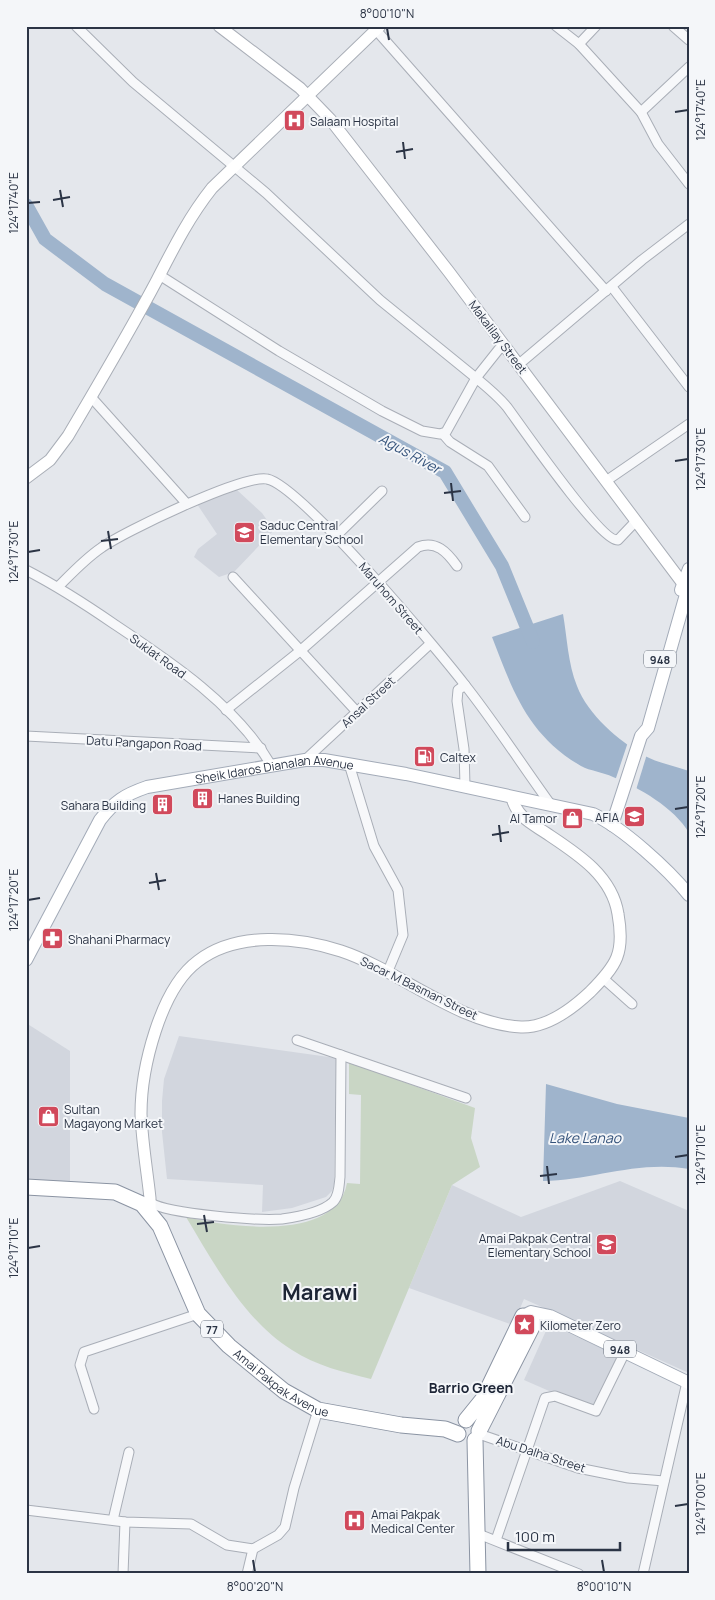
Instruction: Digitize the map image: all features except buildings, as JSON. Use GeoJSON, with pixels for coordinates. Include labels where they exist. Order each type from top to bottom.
{"type":"FeatureCollection","features":[{"type":"Feature","properties":{"kind":"highway","name":"Amai Pakpak Avenue"},"geometry":{"type":"LineString","coordinates":[[26,1187],[115,1192],[150,1207],[198,1314],[229,1346],[284,1392],[318,1410],[401,1425],[466,1431]]}},
{"type":"Feature","properties":{"kind":"highway"},"geometry":{"type":"LineString","coordinates":[[478,1574],[475,1459],[466,1431],[528,1320]]}},
{"type":"Feature","properties":{"kind":"main road","name":"Makalilay Street"},"geometry":{"type":"LineString","coordinates":[[219,26],[308,95],[330,119],[687,586]]}},
{"type":"Feature","properties":{"kind":"main road"},"geometry":{"type":"LineString","coordinates":[[26,478],[50,460],[68,436],[124,337],[160,279],[190,216],[212,188],[235,168],[378,28]]}},
{"type":"Feature","properties":{"kind":"main road","name":"948"},"geometry":{"type":"LineString","coordinates":[[612,825],[640,739],[641,726],[687,586],[689,569]]}},
{"type":"Feature","properties":{"kind":"main road","name":"Sheik Idaros Dianalan Avenue"},"geometry":{"type":"LineString","coordinates":[[26,960],[100,820],[114,802],[147,787],[305,760],[349,764],[465,786],[512,798],[593,814],[612,825],[671,875],[689,895]]}},
{"type":"Feature","properties":{"kind":"main road","name":"Sacar M Basman Street"},"geometry":{"type":"LineString","coordinates":[[150,1207],[141,1115],[146,1064],[161,1016],[176,987],[191,966],[212,952],[251,941],[288,940],[342,952],[388,971],[464,1011],[486,1019],[523,1027],[559,1016],[604,978],[615,965],[621,939],[618,915],[612,892],[598,873],[519,815],[512,798]]}},
{"type":"Feature","properties":{"kind":"main road","name":"948"},"geometry":{"type":"LineString","coordinates":[[528,1320],[550,1316],[688,1383]]}},
{"type":"Feature","properties":{"kind":"street"},"geometry":{"type":"LineString","coordinates":[[556,26],[579,44],[641,112],[658,144],[689,184]]}},
{"type":"Feature","properties":{"kind":"street"},"geometry":{"type":"LineString","coordinates":[[579,44],[596,26]]}},
{"type":"Feature","properties":{"kind":"street"},"geometry":{"type":"LineString","coordinates":[[673,26],[689,40]]}},
{"type":"Feature","properties":{"kind":"street"},"geometry":{"type":"LineString","coordinates":[[79,28],[133,82],[266,193],[380,300],[476,378],[506,406],[588,516],[609,538],[618,540],[636,521]]}},
{"type":"Feature","properties":{"kind":"street"},"geometry":{"type":"LineString","coordinates":[[378,28],[609,289],[689,387]]}},
{"type":"Feature","properties":{"kind":"street"},"geometry":{"type":"LineString","coordinates":[[641,112],[689,67]]}},
{"type":"Feature","properties":{"kind":"street"},"geometry":{"type":"LineString","coordinates":[[518,365],[642,260],[689,224]]}},
{"type":"Feature","properties":{"kind":"street"},"geometry":{"type":"LineString","coordinates":[[160,279],[382,411],[422,431],[443,434],[450,442],[488,466],[525,517]]}},
{"type":"Feature","properties":{"kind":"street"},"geometry":{"type":"LineString","coordinates":[[443,434],[476,378],[503,344]]}},
{"type":"Feature","properties":{"kind":"street"},"geometry":{"type":"LineString","coordinates":[[91,397],[187,504]]}},
{"type":"Feature","properties":{"kind":"street"},"geometry":{"type":"LineString","coordinates":[[606,481],[689,424]]}},
{"type":"Feature","properties":{"kind":"street","name":"Maruhom Street"},"geometry":{"type":"LineString","coordinates":[[59,586],[101,548],[187,504],[245,482],[260,478],[270,479],[298,500],[336,536],[378,583],[465,684],[551,805]]}},
{"type":"Feature","properties":{"kind":"street"},"geometry":{"type":"LineString","coordinates":[[336,536],[382,491]]}},
{"type":"Feature","properties":{"kind":"street"},"geometry":{"type":"LineString","coordinates":[[226,710],[300,651],[418,547],[426,544],[439,547],[457,566]]}},
{"type":"Feature","properties":{"kind":"street","name":"Suklat Road"},"geometry":{"type":"LineString","coordinates":[[26,570],[59,586],[167,659],[226,710],[261,748],[271,765]]}},
{"type":"Feature","properties":{"kind":"street"},"geometry":{"type":"LineString","coordinates":[[233,577],[357,712]]}},
{"type":"Feature","properties":{"kind":"street","name":"Ansal Street"},"geometry":{"type":"LineString","coordinates":[[305,760],[430,644]]}},
{"type":"Feature","properties":{"kind":"street"},"geometry":{"type":"LineString","coordinates":[[465,684],[458,690],[457,701],[464,749],[465,786]]}},
{"type":"Feature","properties":{"kind":"street","name":"Datu Pangapon Road"},"geometry":{"type":"LineString","coordinates":[[26,736],[261,748]]}},
{"type":"Feature","properties":{"kind":"street"},"geometry":{"type":"LineString","coordinates":[[349,764],[374,846],[398,890],[403,935],[388,971]]}},
{"type":"Feature","properties":{"kind":"street"},"geometry":{"type":"LineString","coordinates":[[604,978],[632,1004]]}},
{"type":"Feature","properties":{"kind":"street"},"geometry":{"type":"LineString","coordinates":[[297,1040],[466,1098]]}},
{"type":"Feature","properties":{"kind":"street"},"geometry":{"type":"LineString","coordinates":[[150,1207],[211,1216],[269,1220],[298,1216],[332,1204],[338,1195],[340,1177],[341,1055]]}},
{"type":"Feature","properties":{"kind":"street"},"geometry":{"type":"LineString","coordinates":[[94,1409],[80,1365],[84,1352],[198,1314]]}},
{"type":"Feature","properties":{"kind":"street"},"geometry":{"type":"LineString","coordinates":[[496,1540],[529,1450],[545,1398],[555,1396],[596,1411],[625,1352]]}},
{"type":"Feature","properties":{"kind":"street"},"geometry":{"type":"LineString","coordinates":[[643,1574],[688,1383]]}},
{"type":"Feature","properties":{"kind":"street"},"geometry":{"type":"LineString","coordinates":[[26,1510],[126,1522],[191,1524],[227,1545],[253,1549],[278,1536],[285,1527],[294,1488],[318,1410]]}},
{"type":"Feature","properties":{"kind":"street","name":"Abu Dalha Street"},"geometry":{"type":"LineString","coordinates":[[466,1431],[529,1450],[578,1468],[628,1478],[664,1481]]}},
{"type":"Feature","properties":{"kind":"street"},"geometry":{"type":"LineString","coordinates":[[113,1520],[129,1452]]}},
{"type":"Feature","properties":{"kind":"street"},"geometry":{"type":"LineString","coordinates":[[123,1574],[126,1522]]}},
{"type":"Feature","properties":{"kind":"street"},"geometry":{"type":"LineString","coordinates":[[476,1533],[579,1574]]}},
{"type":"Feature","properties":{"kind":"street"},"geometry":{"type":"LineString","coordinates":[[247,1574],[253,1549]]}},
{"type":"Feature","properties":{"kind":"shaded area","name":"Saduc Central Elementary School"},"geometry":{"type":"Polygon","coordinates":[[[237,490],[262,513],[274,530],[234,572],[219,577],[194,557],[198,549],[217,534],[197,504],[237,490]]]}},
{"type":"Feature","properties":{"kind":"shaded area","name":"Sultan Magayong Market"},"geometry":{"type":"Polygon","coordinates":[[[26,1023],[70,1051],[70,1183],[26,1181],[26,1023]]]}},
{"type":"Feature","properties":{"kind":"shaded area"},"geometry":{"type":"Polygon","coordinates":[[[179,1036],[336,1058],[334,1184],[332,1191],[326,1197],[292,1208],[262,1212],[263,1185],[167,1179],[162,1132],[162,1101],[164,1079],[179,1036]]]}},
{"type":"Feature","properties":{"kind":"shaded area","name":"Amai Pakpak Central Elementary School"},"geometry":{"type":"Polygon","coordinates":[[[620,1181],[689,1211],[689,1373],[524,1299],[513,1325],[409,1288],[452,1185],[521,1217],[620,1181]]]}},
{"type":"Feature","properties":{"kind":"shaded area"},"geometry":{"type":"Polygon","coordinates":[[[549,1324],[621,1357],[595,1411],[524,1380],[549,1324]]]}},
{"type":"Feature","properties":{"kind":"green space"},"geometry":{"type":"Polygon","coordinates":[[[349,1062],[475,1108],[471,1138],[480,1167],[452,1185],[371,1379],[330,1368],[301,1356],[275,1338],[259,1323],[232,1290],[186,1217],[252,1226],[278,1226],[302,1223],[323,1215],[339,1202],[347,1183],[360,1184],[361,1095],[349,1094],[349,1062]]]}},
{"type":"Feature","properties":{"kind":"water"},"geometry":{"type":"Polygon","coordinates":[[[563,614],[574,678],[582,697],[596,717],[625,743],[645,756],[689,771],[689,833],[675,815],[655,799],[623,781],[581,766],[563,753],[547,740],[524,710],[507,675],[492,637],[563,614]]]}},
{"type":"Feature","properties":{"kind":"water","name":"Lake Lanao"},"geometry":{"type":"Polygon","coordinates":[[[546,1084],[617,1104],[689,1118],[689,1169],[652,1167],[543,1181],[546,1084]]]}},
{"type":"Feature","properties":{"kind":"pier"},"geometry":{"type":"Polygon","coordinates":[[[628,742],[647,754],[636,790],[615,781],[628,742]]]}},
{"type":"Feature","properties":{"kind":"waterway","name":"Agus River"},"geometry":{"type":"LineString","coordinates":[[26,205],[45,239],[105,284],[445,472],[502,566],[533,642]]}},
{"type":"Feature","properties":{"kind":"place","name":"Salaam Hospital"},"geometry":{"type":"Point","coordinates":[294,121]}},
{"type":"Feature","properties":{"kind":"place","name":"Saduc Central Elementary School"},"geometry":{"type":"Point","coordinates":[244,532]}},
{"type":"Feature","properties":{"kind":"place","name":"Caltex"},"geometry":{"type":"Point","coordinates":[424,757]}},
{"type":"Feature","properties":{"kind":"place","name":"Hanes Building"},"geometry":{"type":"Point","coordinates":[202,798]}},
{"type":"Feature","properties":{"kind":"place","name":"Sahara Building"},"geometry":{"type":"Point","coordinates":[162,805]}},
{"type":"Feature","properties":{"kind":"place","name":"AFIA"},"geometry":{"type":"Point","coordinates":[635,817]}},
{"type":"Feature","properties":{"kind":"place","name":"Al Tamor"},"geometry":{"type":"Point","coordinates":[573,818]}},
{"type":"Feature","properties":{"kind":"place","name":"Shahani Pharmacy"},"geometry":{"type":"Point","coordinates":[52,939]}},
{"type":"Feature","properties":{"kind":"place","name":"Sultan Magayong Market"},"geometry":{"type":"Point","coordinates":[48,1116]}},
{"type":"Feature","properties":{"kind":"place","name":"Amai Pakpak Central Elementary School"},"geometry":{"type":"Point","coordinates":[607,1245]}},
{"type":"Feature","properties":{"kind":"place","name":"Kilometer Zero"},"geometry":{"type":"Point","coordinates":[524,1325]}},
{"type":"Feature","properties":{"kind":"place","name":"Amai Pakpak Medical Center"},"geometry":{"type":"Point","coordinates":[355,1521]}},
{"type":"Feature","properties":{"kind":"district","name":"Marawi"},"geometry":{"type":"Point","coordinates":[320,1292]}},
{"type":"Feature","properties":{"kind":"district","name":"Barrio Green"},"geometry":{"type":"Point","coordinates":[471,1387]}}]}
